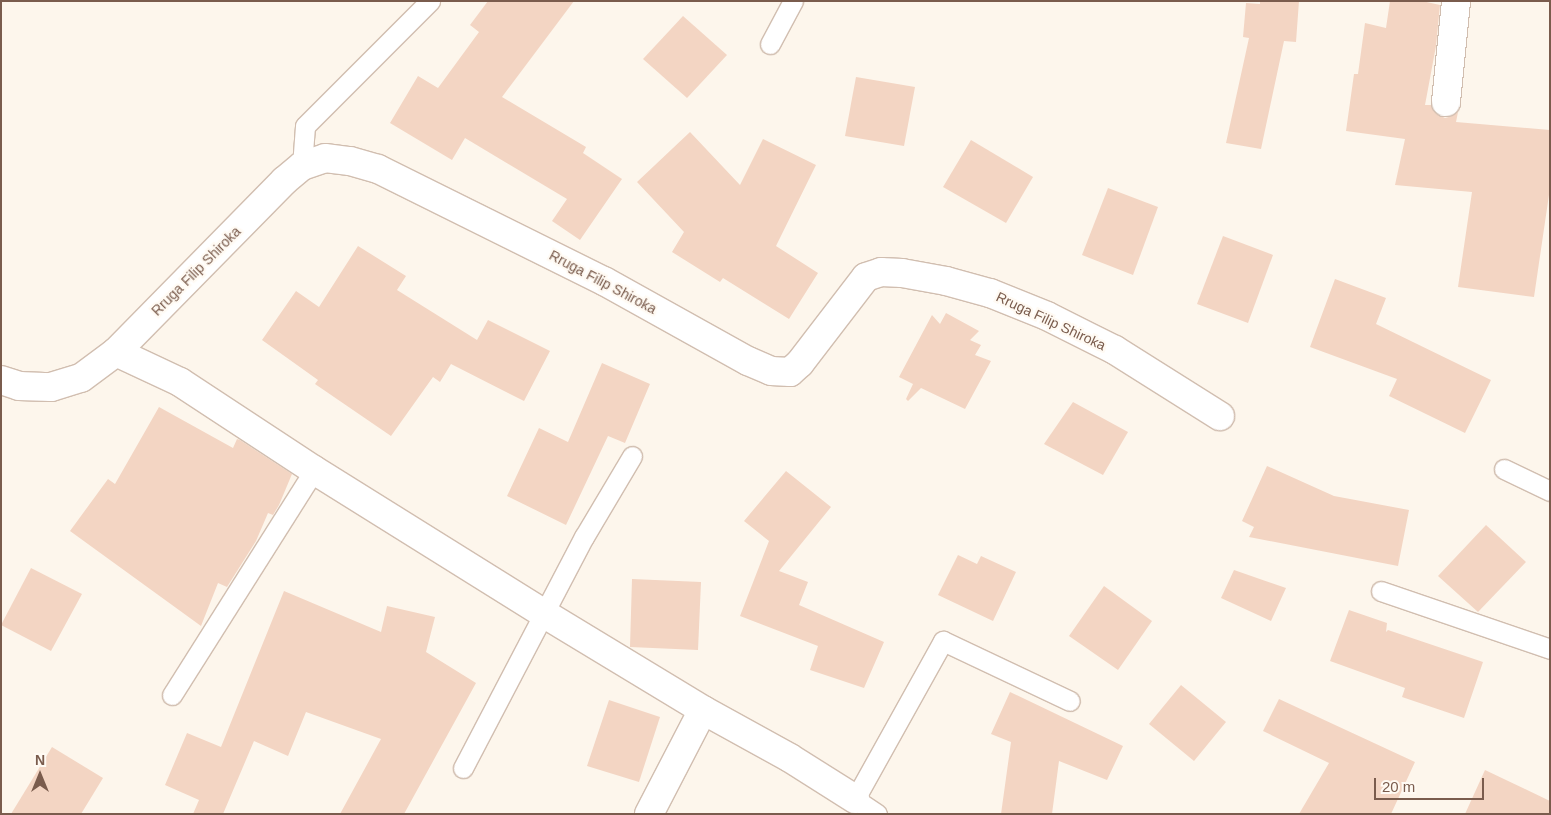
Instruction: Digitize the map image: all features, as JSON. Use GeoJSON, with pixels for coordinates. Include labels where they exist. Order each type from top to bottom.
{"type":"FeatureCollection","features":[{"type":"Feature","properties":{"kind":"street"},"geometry":{"type":"LineString","coordinates":[[1446,102],[1456,1]]}},
{"type":"Feature","properties":{"kind":"street","name":"Rruga Filip Shiroka"},"geometry":{"type":"LineString","coordinates":[[1,380],[19,386],[51,387],[81,378],[116,352],[284,181],[302,166],[325,158],[350,161],[378,169],[604,280],[748,361],[771,371],[790,372],[800,363],[866,277],[881,272],[902,273],[946,280],[990,293],[1047,316],[1115,350],[1220,416]]}},
{"type":"Feature","properties":{"kind":"street"},"geometry":{"type":"LineString","coordinates":[[116,352],[180,382],[314,470],[543,613],[704,710],[790,758],[854,799]]}},
{"type":"Feature","properties":{"kind":"street"},"geometry":{"type":"LineString","coordinates":[[649,814],[704,710]]}},
{"type":"Feature","properties":{"kind":"lane"},"geometry":{"type":"LineString","coordinates":[[302,166],[305,126],[430,1]]}},
{"type":"Feature","properties":{"kind":"lane"},"geometry":{"type":"LineString","coordinates":[[770,44],[793,1]]}},
{"type":"Feature","properties":{"kind":"lane"},"geometry":{"type":"LineString","coordinates":[[463,768],[584,537],[632,456]]}},
{"type":"Feature","properties":{"kind":"lane"},"geometry":{"type":"LineString","coordinates":[[1504,469],[1550,491]]}},
{"type":"Feature","properties":{"kind":"lane"},"geometry":{"type":"LineString","coordinates":[[172,695],[314,470]]}},
{"type":"Feature","properties":{"kind":"lane"},"geometry":{"type":"LineString","coordinates":[[1381,591],[1550,649]]}},
{"type":"Feature","properties":{"kind":"lane"},"geometry":{"type":"LineString","coordinates":[[877,814],[854,799],[943,641],[1070,700]]}},
{"type":"Feature","properties":{"kind":"building"},"geometry":{"type":"Polygon","coordinates":[[[488,1],[574,1],[502,97],[586,147],[583,153],[622,179],[580,240],[552,221],[567,199],[465,138],[452,160],[390,123],[418,76],[438,88],[479,32],[470,25],[488,1]]]}},
{"type":"Feature","properties":{"kind":"building"},"geometry":{"type":"Polygon","coordinates":[[[1260,1],[1299,1],[1296,42],[1284,41],[1261,149],[1226,143],[1249,38],[1243,37],[1246,3],[1260,4],[1260,1]]]}},
{"type":"Feature","properties":{"kind":"building"},"geometry":{"type":"Polygon","coordinates":[[[1390,1],[1422,1],[1440,5],[1436,46],[1425,105],[1431,105],[1437,114],[1445,118],[1458,112],[1456,122],[1550,130],[1550,188],[1534,297],[1458,287],[1472,192],[1395,185],[1405,139],[1346,131],[1354,74],[1358,74],[1365,23],[1386,28],[1390,1]]]}},
{"type":"Feature","properties":{"kind":"building"},"geometry":{"type":"Polygon","coordinates":[[[683,16],[727,55],[687,98],[643,59],[683,16]]]}},
{"type":"Feature","properties":{"kind":"building"},"geometry":{"type":"Polygon","coordinates":[[[856,77],[915,87],[904,146],[845,136],[856,77]]]}},
{"type":"Feature","properties":{"kind":"building"},"geometry":{"type":"Polygon","coordinates":[[[690,132],[740,185],[763,139],[816,165],[776,246],[818,273],[789,319],[723,278],[720,282],[672,252],[684,232],[637,182],[690,132]]]}},
{"type":"Feature","properties":{"kind":"building"},"geometry":{"type":"Polygon","coordinates":[[[971,140],[1033,177],[1006,223],[943,187],[971,140]]]}},
{"type":"Feature","properties":{"kind":"building"},"geometry":{"type":"Polygon","coordinates":[[[1108,188],[1158,207],[1133,275],[1082,255],[1108,188]]]}},
{"type":"Feature","properties":{"kind":"building"},"geometry":{"type":"Polygon","coordinates":[[[1223,236],[1273,255],[1248,323],[1197,304],[1223,236]]]}},
{"type":"Feature","properties":{"kind":"building"},"geometry":{"type":"Polygon","coordinates":[[[358,246],[406,276],[397,290],[477,340],[488,320],[550,351],[524,401],[451,364],[440,382],[433,377],[391,436],[315,384],[318,380],[262,340],[296,291],[319,307],[358,246]]]}},
{"type":"Feature","properties":{"kind":"building"},"geometry":{"type":"Polygon","coordinates":[[[1335,279],[1386,298],[1376,324],[1491,380],[1465,433],[1389,396],[1397,379],[1310,347],[1335,279]]]}},
{"type":"Feature","properties":{"kind":"building"},"geometry":{"type":"Polygon","coordinates":[[[946,313],[979,331],[970,340],[981,345],[975,355],[991,361],[965,409],[921,388],[908,401],[906,399],[913,384],[899,377],[932,315],[940,324],[946,313]]]}},
{"type":"Feature","properties":{"kind":"building"},"geometry":{"type":"Polygon","coordinates":[[[602,363],[650,384],[625,443],[608,436],[566,525],[507,496],[539,428],[568,442],[602,363]]]}},
{"type":"Feature","properties":{"kind":"building"},"geometry":{"type":"Polygon","coordinates":[[[1073,402],[1128,432],[1103,475],[1044,444],[1073,402]]]}},
{"type":"Feature","properties":{"kind":"building"},"geometry":{"type":"Polygon","coordinates":[[[159,407],[233,448],[237,439],[240,440],[292,474],[279,505],[273,515],[268,513],[256,541],[227,587],[218,583],[201,626],[70,531],[108,479],[115,484],[159,407]]]}},
{"type":"Feature","properties":{"kind":"building"},"geometry":{"type":"Polygon","coordinates":[[[1267,466],[1334,496],[1409,510],[1398,566],[1249,537],[1254,527],[1242,521],[1267,466]]]}},
{"type":"Feature","properties":{"kind":"building"},"geometry":{"type":"Polygon","coordinates":[[[786,471],[831,507],[779,571],[808,582],[799,605],[884,642],[864,688],[810,670],[818,646],[740,616],[769,541],[744,521],[786,471]]]}},
{"type":"Feature","properties":{"kind":"building"},"geometry":{"type":"Polygon","coordinates":[[[1486,525],[1526,562],[1478,612],[1438,576],[1486,525]]]}},
{"type":"Feature","properties":{"kind":"building"},"geometry":{"type":"Polygon","coordinates":[[[958,555],[977,564],[981,556],[1016,572],[993,621],[938,595],[958,555]]]}},
{"type":"Feature","properties":{"kind":"building"},"geometry":{"type":"Polygon","coordinates":[[[31,568],[82,594],[51,651],[1,625],[31,568]]]}},
{"type":"Feature","properties":{"kind":"building"},"geometry":{"type":"Polygon","coordinates":[[[1234,570],[1286,588],[1271,621],[1221,598],[1234,570]]]}},
{"type":"Feature","properties":{"kind":"building"},"geometry":{"type":"Polygon","coordinates":[[[632,579],[701,582],[698,650],[630,647],[632,579]]]}},
{"type":"Feature","properties":{"kind":"building"},"geometry":{"type":"Polygon","coordinates":[[[1104,586],[1152,621],[1118,670],[1069,636],[1104,586]]]}},
{"type":"Feature","properties":{"kind":"building"},"geometry":{"type":"Polygon","coordinates":[[[284,591],[381,632],[387,606],[435,617],[426,652],[476,683],[404,814],[340,814],[381,739],[306,712],[288,756],[254,741],[223,814],[193,814],[199,800],[165,785],[187,733],[221,747],[284,591]]]}},
{"type":"Feature","properties":{"kind":"building"},"geometry":{"type":"Polygon","coordinates":[[[1349,610],[1387,623],[1386,632],[1388,630],[1483,662],[1464,718],[1402,697],[1405,688],[1330,661],[1349,610]]]}},
{"type":"Feature","properties":{"kind":"building"},"geometry":{"type":"Polygon","coordinates":[[[1181,685],[1226,722],[1194,761],[1149,724],[1181,685]]]}},
{"type":"Feature","properties":{"kind":"building"},"geometry":{"type":"Polygon","coordinates":[[[1010,692],[1123,746],[1107,780],[1059,761],[1052,814],[1001,814],[1011,742],[991,734],[1010,692]]]}},
{"type":"Feature","properties":{"kind":"building"},"geometry":{"type":"Polygon","coordinates":[[[1279,699],[1415,762],[1391,814],[1299,814],[1329,763],[1263,731],[1279,699]]]}},
{"type":"Feature","properties":{"kind":"building"},"geometry":{"type":"Polygon","coordinates":[[[609,700],[660,717],[639,782],[587,766],[609,700]]]}},
{"type":"Feature","properties":{"kind":"building"},"geometry":{"type":"Polygon","coordinates":[[[52,747],[103,778],[81,814],[11,814],[52,747]]]}},
{"type":"Feature","properties":{"kind":"building"},"geometry":{"type":"Polygon","coordinates":[[[1485,770],[1550,801],[1550,814],[1465,814],[1485,770]]]}}]}
